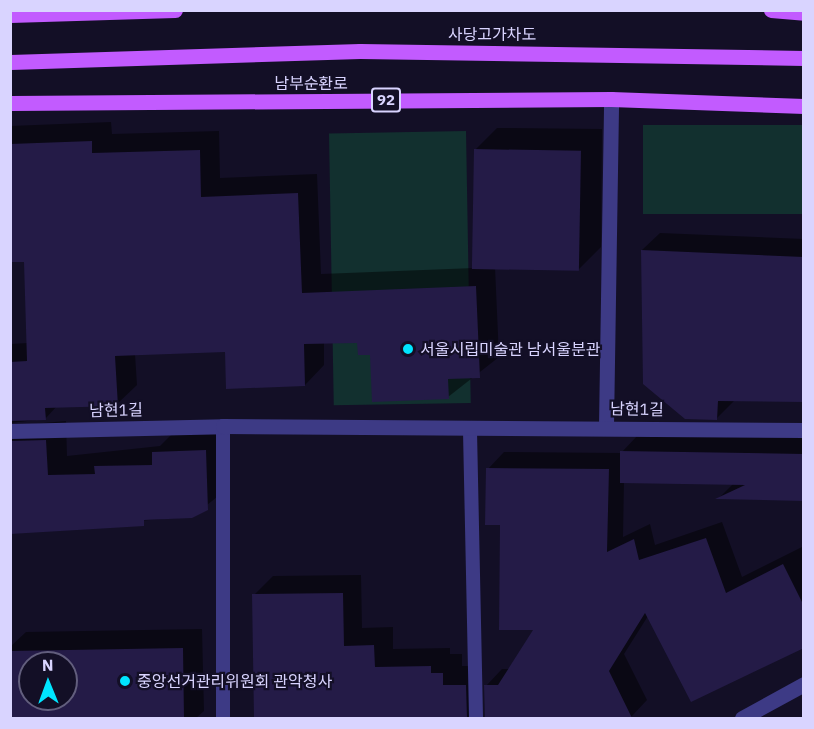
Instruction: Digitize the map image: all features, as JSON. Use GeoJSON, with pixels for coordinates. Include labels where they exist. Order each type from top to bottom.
{"type":"FeatureCollection","features":[{"type":"Feature","properties":{"kind":"main road"},"geometry":{"type":"LineString","coordinates":[[10,15],[175,10]]}},
{"type":"Feature","properties":{"kind":"main road"},"geometry":{"type":"LineString","coordinates":[[771,10],[804,12]]}},
{"type":"Feature","properties":{"kind":"main road","name":"사당고가차도"},"geometry":{"type":"LineString","coordinates":[[10,62],[180,55],[549,52],[804,58]]}},
{"type":"Feature","properties":{"kind":"main road","name":"남부순환로"},"geometry":{"type":"LineString","coordinates":[[10,103],[611,99],[804,106]]}},
{"type":"Feature","properties":{"kind":"main road"},"geometry":{"type":"LineString","coordinates":[[762,105],[804,111]]}},
{"type":"Feature","properties":{"kind":"street"},"geometry":{"type":"LineString","coordinates":[[606,426],[611,99]]}},
{"type":"Feature","properties":{"kind":"street","name":"남현1길"},"geometry":{"type":"LineString","coordinates":[[10,431],[223,426],[470,431],[606,426],[804,430]]}},
{"type":"Feature","properties":{"kind":"street"},"geometry":{"type":"LineString","coordinates":[[742,718],[804,684]]}},
{"type":"Feature","properties":{"kind":"lane"},"geometry":{"type":"LineString","coordinates":[[223,426],[223,718]]}},
{"type":"Feature","properties":{"kind":"lane"},"geometry":{"type":"LineString","coordinates":[[470,431],[476,718]]}},
{"type":"Feature","properties":{"kind":"green space"},"geometry":{"type":"Polygon","coordinates":[[[643,125],[803,125],[803,214],[643,214],[643,125]]]}},
{"type":"Feature","properties":{"kind":"green space"},"geometry":{"type":"Polygon","coordinates":[[[466,131],[471,403],[334,405],[329,133],[466,131]]]}},
{"type":"Feature","properties":{"kind":"building"},"geometry":{"type":"Polygon","coordinates":[[[92,141],[92,153],[200,150],[201,197],[298,193],[302,293],[476,286],[480,378],[448,379],[449,399],[372,402],[370,355],[358,355],[357,343],[304,344],[305,386],[226,389],[225,352],[115,356],[118,406],[45,408],[46,420],[10,421],[10,362],[27,361],[24,262],[10,262],[10,144],[92,141]]]}},
{"type":"Feature","properties":{"kind":"building"},"geometry":{"type":"Polygon","coordinates":[[[474,149],[581,151],[579,271],[472,269],[474,149]]]}},
{"type":"Feature","properties":{"kind":"building"},"geometry":{"type":"Polygon","coordinates":[[[641,250],[804,257],[804,402],[718,401],[717,420],[685,419],[643,384],[641,250]]]}},
{"type":"Feature","properties":{"kind":"building"},"geometry":{"type":"Polygon","coordinates":[[[46,440],[48,475],[95,474],[94,466],[152,465],[152,452],[206,450],[208,510],[192,518],[144,520],[144,526],[10,534],[10,441],[46,440]]]}},
{"type":"Feature","properties":{"kind":"building"},"geometry":{"type":"Polygon","coordinates":[[[620,451],[804,454],[804,501],[715,499],[745,485],[620,483],[620,451]]]}},
{"type":"Feature","properties":{"kind":"building"},"geometry":{"type":"Polygon","coordinates":[[[486,468],[609,469],[607,552],[634,539],[639,560],[706,538],[726,593],[783,564],[804,606],[804,648],[691,702],[645,613],[609,671],[632,718],[485,718],[484,685],[498,685],[533,630],[499,630],[500,525],[485,525],[486,468]]]}},
{"type":"Feature","properties":{"kind":"building"},"geometry":{"type":"Polygon","coordinates":[[[343,593],[344,646],[374,645],[375,667],[431,666],[431,673],[443,673],[443,685],[466,685],[467,718],[254,718],[252,594],[343,593]]]}},
{"type":"Feature","properties":{"kind":"building","name":"중앙선거관리위원회 관악청사"},"geometry":{"type":"Polygon","coordinates":[[[183,648],[184,718],[10,718],[10,651],[183,648]]]}},
{"type":"Feature","properties":{"kind":"place","name":"서울시립미술관 남서울분관"},"geometry":{"type":"Point","coordinates":[408,349]}},
{"type":"Feature","properties":{"kind":"place","name":"중앙선거관리위원회 관악청사"},"geometry":{"type":"Point","coordinates":[125,681]}}]}
